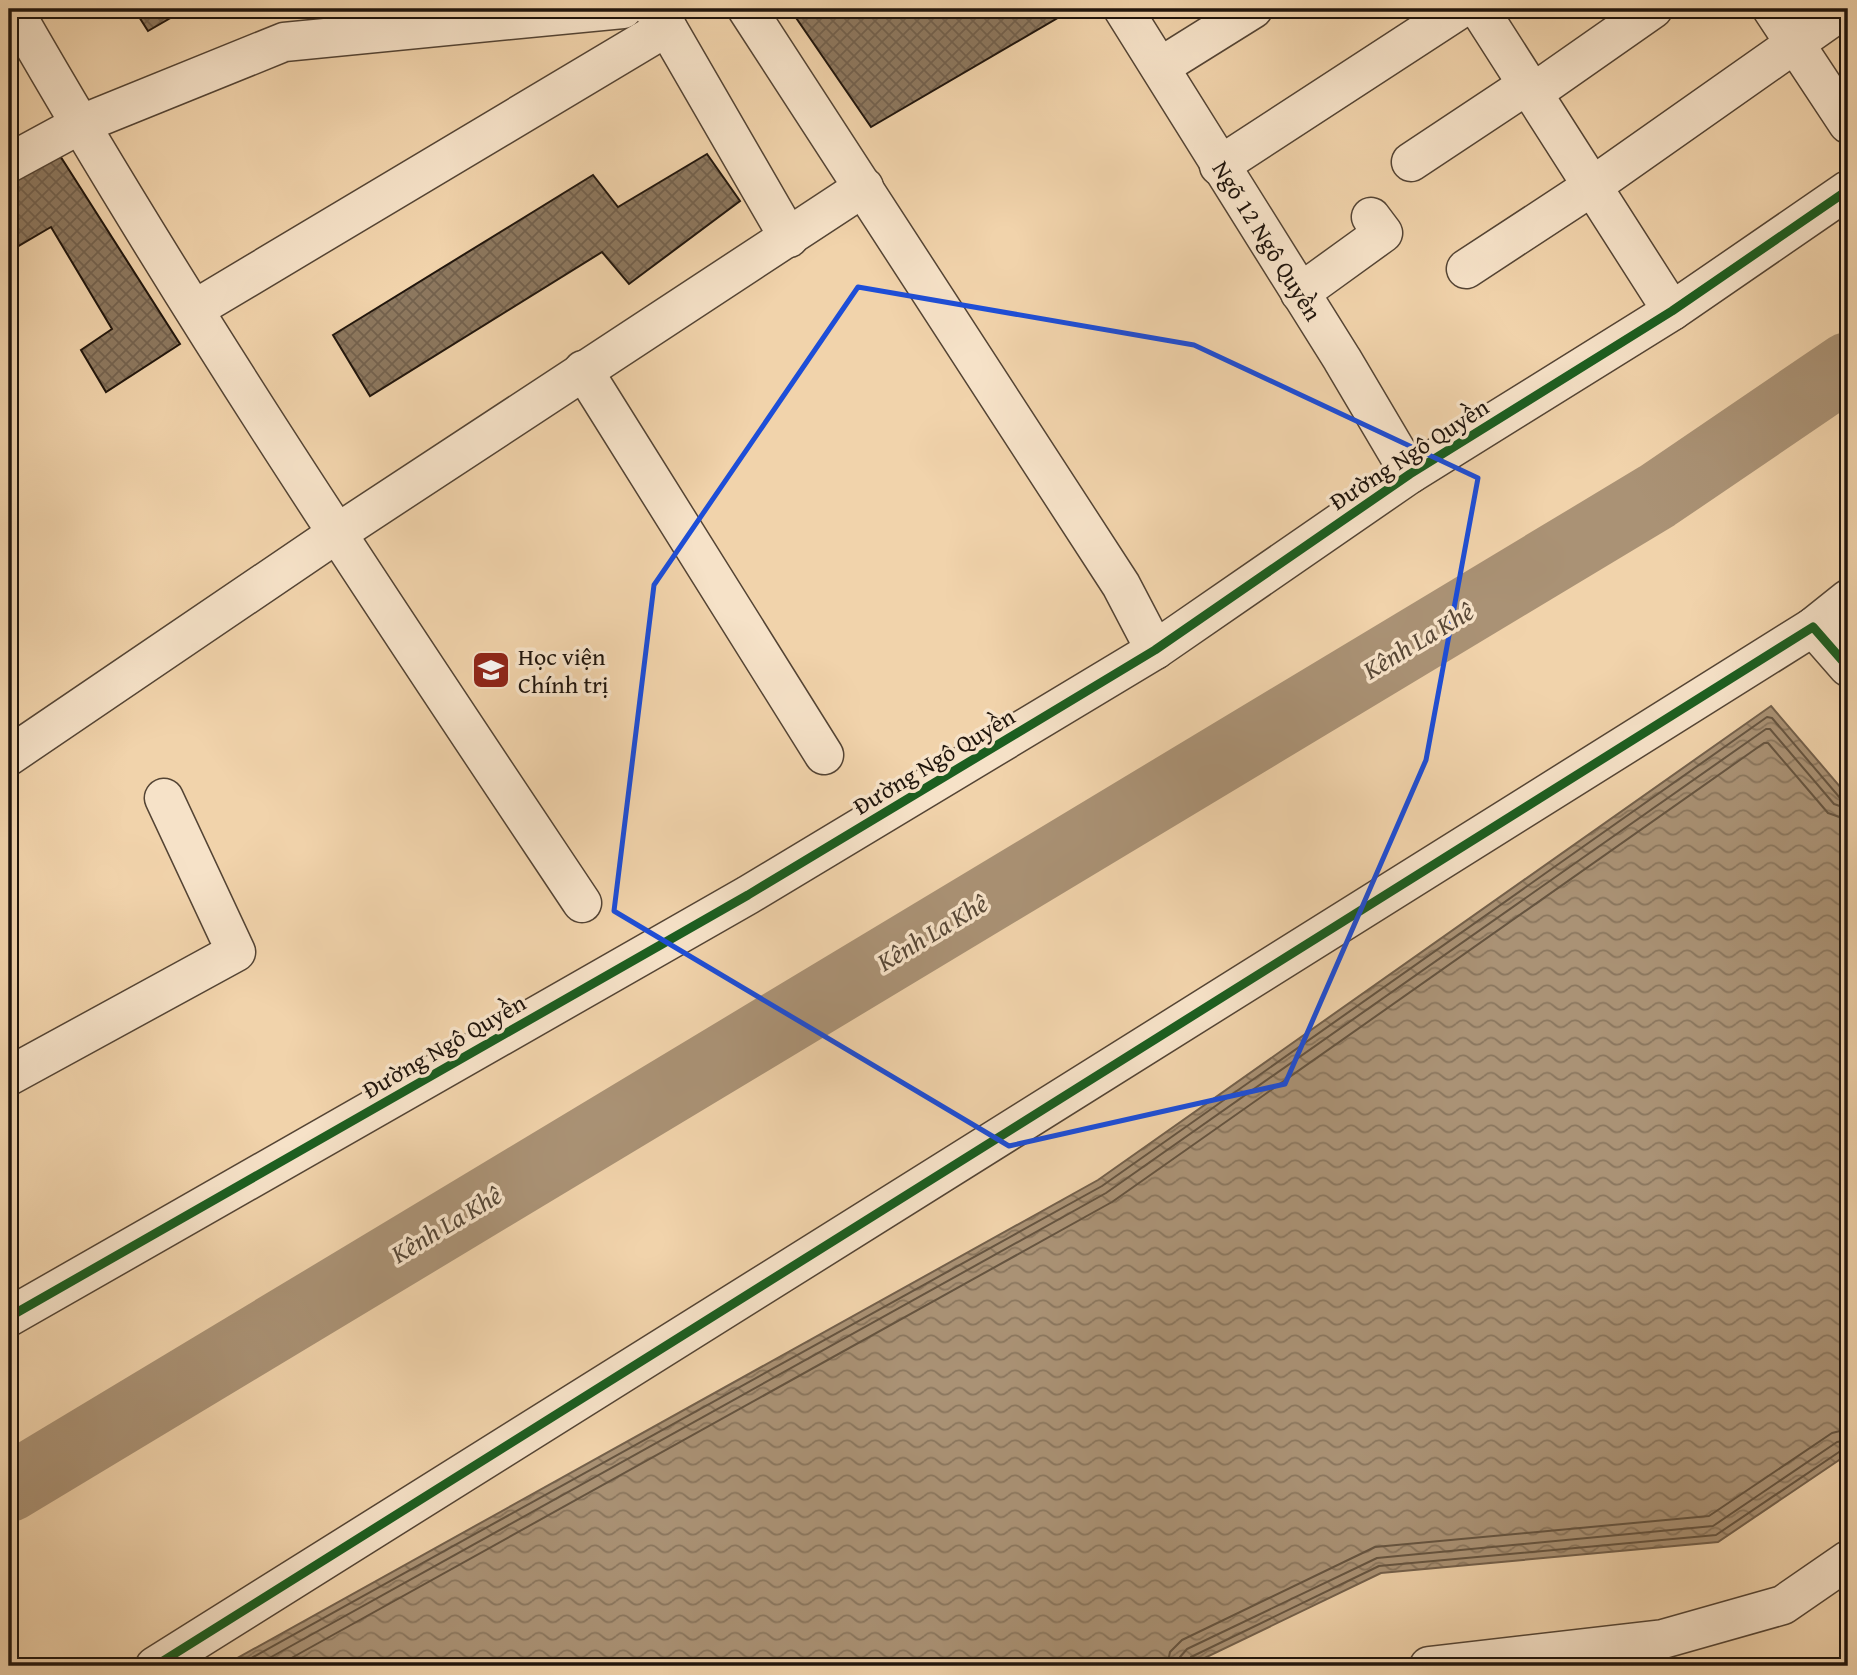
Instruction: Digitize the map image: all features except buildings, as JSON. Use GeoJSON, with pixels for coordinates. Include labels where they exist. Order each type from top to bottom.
{"type":"FeatureCollection","features":[{"type":"Feature","properties":{"kind":"street"},"geometry":{"type":"LineString","coordinates":[[13,9],[79,125],[336,534],[582,903]]}},
{"type":"Feature","properties":{"kind":"street"},"geometry":{"type":"LineString","coordinates":[[9,163],[79,125],[284,42],[623,9]]}},
{"type":"Feature","properties":{"kind":"street"},"geometry":{"type":"LineString","coordinates":[[747,9],[1121,585],[1155,650]]}},
{"type":"Feature","properties":{"kind":"street","name":"Ngõ 12 Ngô Quyền"},"geometry":{"type":"LineString","coordinates":[[1123,9],[1410,474]]}},
{"type":"Feature","properties":{"kind":"street"},"geometry":{"type":"LineString","coordinates":[[1160,67],[1253,9]]}},
{"type":"Feature","properties":{"kind":"street"},"geometry":{"type":"LineString","coordinates":[[1479,9],[1672,311]]}},
{"type":"Feature","properties":{"kind":"street"},"geometry":{"type":"LineString","coordinates":[[1410,162],[1530,89],[1653,9]]}},
{"type":"Feature","properties":{"kind":"street"},"geometry":{"type":"LineString","coordinates":[[1772,9],[1848,124]]}},
{"type":"Feature","properties":{"kind":"street"},"geometry":{"type":"LineString","coordinates":[[1466,269],[1591,187],[1844,9]]}},
{"type":"Feature","properties":{"kind":"street"},"geometry":{"type":"LineString","coordinates":[[1219,166],[1439,14]]}},
{"type":"Feature","properties":{"kind":"street"},"geometry":{"type":"LineString","coordinates":[[195,309],[660,18],[789,238]]}},
{"type":"Feature","properties":{"kind":"street"},"geometry":{"type":"LineString","coordinates":[[9,756],[336,534],[864,187]]}},
{"type":"Feature","properties":{"kind":"street","name":"Đường Ngô Quyền"},"geometry":{"type":"LineString","coordinates":[[9,1317],[748,895],[1155,650],[1410,474],[1672,311],[1848,190]]}},
{"type":"Feature","properties":{"kind":"street"},"geometry":{"type":"LineString","coordinates":[[1300,293],[1383,233],[1371,217]]}},
{"type":"Feature","properties":{"kind":"street"},"geometry":{"type":"LineString","coordinates":[[583,370],[824,755]]}},
{"type":"Feature","properties":{"kind":"street"},"geometry":{"type":"LineString","coordinates":[[155,1666],[1813,627],[1848,599]]}},
{"type":"Feature","properties":{"kind":"street"},"geometry":{"type":"LineString","coordinates":[[1813,627],[1848,667]]}},
{"type":"Feature","properties":{"kind":"street"},"geometry":{"type":"LineString","coordinates":[[9,1076],[236,952],[164,798]]}},
{"type":"Feature","properties":{"kind":"street"},"geometry":{"type":"LineString","coordinates":[[1429,1666],[1663,1639],[1783,1605],[1848,1560]]}},
{"type":"Feature","properties":{"kind":"highlighted area"},"geometry":{"type":"Polygon","coordinates":[[[858,287],[1194,345],[1478,478],[1426,760],[1285,1084],[1009,1146],[614,911],[654,585],[858,287]]]}},
{"type":"Feature","properties":{"kind":"water"},"geometry":{"type":"Polygon","coordinates":[[[1771,706],[1848,796],[1848,1454],[1718,1542],[1381,1573],[1188,1666],[223,1666],[1098,1180],[1771,706]]]}},
{"type":"Feature","properties":{"kind":"waterway","name":"Kênh La Khê"},"geometry":{"type":"LineString","coordinates":[[9,1488],[1657,496],[1848,366]]}},
{"type":"Feature","properties":{"kind":"cycle path"},"geometry":{"type":"LineString","coordinates":[[9,1317],[748,895],[1155,650],[1410,474],[1672,311],[1848,190]]}},
{"type":"Feature","properties":{"kind":"cycle path"},"geometry":{"type":"LineString","coordinates":[[155,1666],[1813,627],[1848,667]]}},
{"type":"Feature","properties":{"kind":"place","name":"Học viện Chính trị"},"geometry":{"type":"Point","coordinates":[491,670]}}]}
